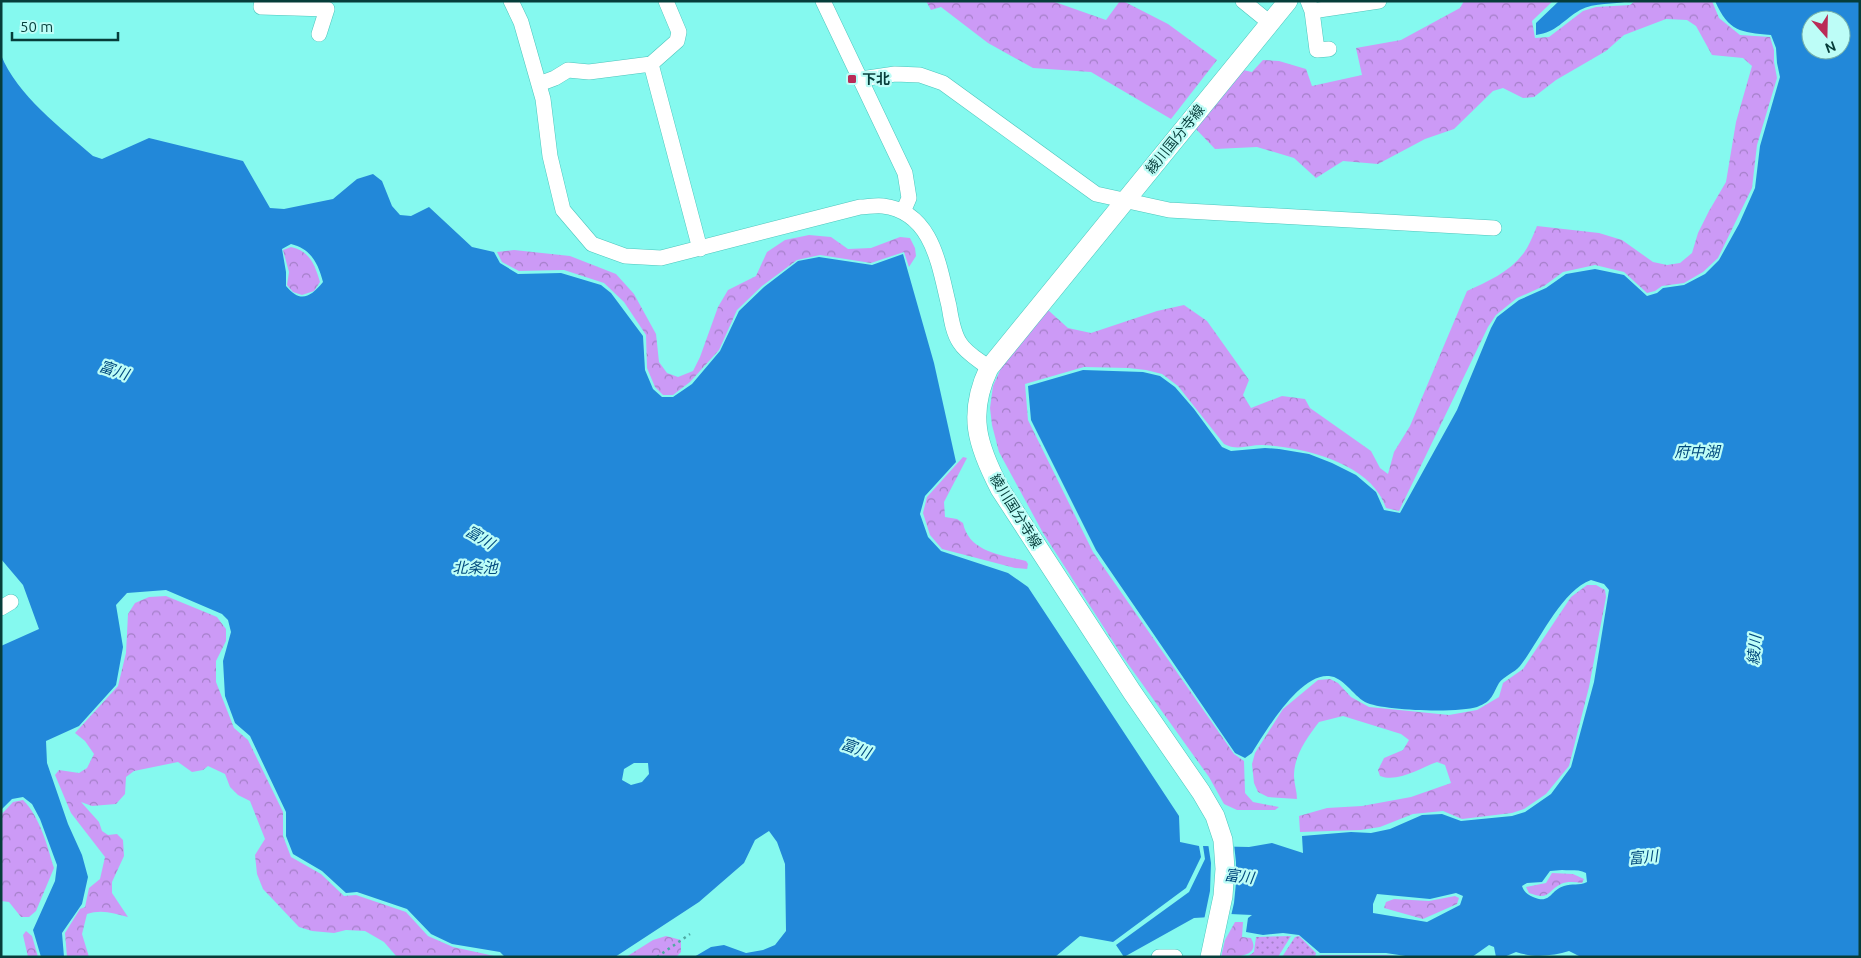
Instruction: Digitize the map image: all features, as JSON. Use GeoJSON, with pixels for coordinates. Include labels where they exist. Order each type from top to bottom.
{"type":"FeatureCollection","features":[{"type":"Feature","properties":{"kind":"main road","name":"綾川国分寺線"},"geometry":{"type":"LineString","coordinates":[[1210,957],[1223,896],[1224,878],[1223,840],[1215,816],[1202,792],[1127,684],[1000,488],[989,468],[976,423],[976,406],[980,386],[989,368],[1288,1]]}},
{"type":"Feature","properties":{"kind":"street"},"geometry":{"type":"LineString","coordinates":[[262,1],[261,7],[327,9],[319,34]]}},
{"type":"Feature","properties":{"kind":"street"},"geometry":{"type":"LineString","coordinates":[[512,1],[521,22],[543,99],[550,156],[564,210],[592,244],[625,256],[661,258],[700,250],[860,207],[882,206],[903,212],[917,222],[927,233],[937,258],[953,326],[960,343],[969,353],[989,368]]}},
{"type":"Feature","properties":{"kind":"street"},"geometry":{"type":"LineString","coordinates":[[539,84],[556,78],[568,70],[589,72],[651,64],[677,41],[679,32],[666,1]]}},
{"type":"Feature","properties":{"kind":"street"},"geometry":{"type":"LineString","coordinates":[[823,1],[862,79],[905,173],[909,198],[903,212]]}},
{"type":"Feature","properties":{"kind":"street"},"geometry":{"type":"LineString","coordinates":[[1243,1],[1270,23]]}},
{"type":"Feature","properties":{"kind":"street"},"geometry":{"type":"LineString","coordinates":[[1329,49],[1317,50],[1310,6],[1379,1]]}},
{"type":"Feature","properties":{"kind":"street"},"geometry":{"type":"LineString","coordinates":[[651,64],[700,250]]}},
{"type":"Feature","properties":{"kind":"street"},"geometry":{"type":"LineString","coordinates":[[862,79],[895,74],[920,75],[943,83],[1096,194],[1169,210],[1494,228]]}},
{"type":"Feature","properties":{"kind":"street"},"geometry":{"type":"LineString","coordinates":[[1159,957],[1176,957]]}},
{"type":"Feature","properties":{"kind":"path"},"geometry":{"type":"LineString","coordinates":[[657,957],[690,934]]}},
{"type":"Feature","properties":{"kind":"green space"},"geometry":{"type":"Polygon","coordinates":[[[926,1],[1052,1],[1106,20],[1120,1],[1123,1],[1168,24],[1217,60],[1171,119],[1091,72],[1033,68],[988,43],[941,7],[931,10],[926,1]]]}},
{"type":"Feature","properties":{"kind":"green space"},"geometry":{"type":"Polygon","coordinates":[[[1464,1],[1553,1],[1532,21],[1535,38],[1549,37],[1583,11],[1596,7],[1630,5],[1635,1],[1712,1],[1719,18],[1740,35],[1770,37],[1774,50],[1777,78],[1757,145],[1752,188],[1718,258],[1703,272],[1684,283],[1662,286],[1655,291],[1647,293],[1624,272],[1595,265],[1563,272],[1544,286],[1517,298],[1496,315],[1488,327],[1399,511],[1386,508],[1370,482],[1343,464],[1293,448],[1262,445],[1233,447],[1224,444],[1178,386],[1162,374],[1128,368],[1084,367],[1025,384],[1028,420],[1093,552],[1234,754],[1244,761],[1245,793],[1253,802],[1279,807],[1275,810],[1237,810],[1224,804],[1209,777],[1123,657],[1043,533],[999,452],[990,408],[993,386],[1002,366],[1048,310],[1068,328],[1091,333],[1157,311],[1184,305],[1207,321],[1249,380],[1243,395],[1251,408],[1282,396],[1305,399],[1310,408],[1371,451],[1380,468],[1388,474],[1394,452],[1410,426],[1467,291],[1492,279],[1515,263],[1527,248],[1537,226],[1599,233],[1622,240],[1653,262],[1667,265],[1680,263],[1692,253],[1698,233],[1726,182],[1736,122],[1752,66],[1743,58],[1712,55],[1696,26],[1687,20],[1666,19],[1624,35],[1606,51],[1556,80],[1534,97],[1523,98],[1503,88],[1493,91],[1454,129],[1425,139],[1378,164],[1343,161],[1316,178],[1294,158],[1257,147],[1215,149],[1195,128],[1243,70],[1252,72],[1263,60],[1279,61],[1306,69],[1312,86],[1362,75],[1356,48],[1401,40],[1460,8],[1464,1]]]}},
{"type":"Feature","properties":{"kind":"green space"},"geometry":{"type":"Polygon","coordinates":[[[809,235],[831,237],[848,249],[871,248],[900,237],[910,238],[915,248],[916,256],[909,267],[904,252],[871,263],[820,255],[797,260],[762,286],[737,310],[719,350],[690,382],[673,395],[663,395],[655,387],[647,368],[646,335],[624,302],[604,283],[564,270],[519,271],[502,262],[497,252],[514,250],[570,256],[616,274],[634,294],[656,334],[659,362],[667,373],[678,377],[693,371],[718,307],[728,290],[756,276],[767,252],[785,240],[809,235]]]}},
{"type":"Feature","properties":{"kind":"green space"},"geometry":{"type":"Polygon","coordinates":[[[291,247],[307,255],[314,265],[320,282],[314,291],[302,295],[293,292],[287,285],[289,272],[283,250],[291,247]]]}},
{"type":"Feature","properties":{"kind":"green space"},"geometry":{"type":"Polygon","coordinates":[[[963,457],[967,458],[944,502],[945,517],[957,519],[963,523],[966,533],[979,546],[987,551],[1026,561],[1028,564],[1027,569],[1015,568],[942,549],[930,535],[923,513],[927,497],[963,457]]]}},
{"type":"Feature","properties":{"kind":"green space"},"geometry":{"type":"Polygon","coordinates":[[[1587,585],[1596,585],[1605,590],[1606,597],[1589,687],[1569,766],[1546,794],[1524,809],[1512,813],[1462,819],[1443,811],[1413,814],[1380,827],[1361,830],[1300,832],[1299,816],[1327,808],[1362,806],[1411,797],[1451,783],[1445,765],[1437,762],[1394,778],[1380,776],[1378,770],[1384,758],[1403,750],[1409,740],[1401,734],[1343,716],[1319,722],[1302,747],[1295,768],[1294,779],[1297,799],[1268,797],[1258,792],[1254,783],[1252,764],[1255,753],[1283,709],[1318,680],[1330,679],[1338,683],[1351,697],[1369,707],[1449,715],[1477,710],[1499,697],[1503,683],[1523,669],[1571,597],[1587,585]]]}},
{"type":"Feature","properties":{"kind":"green space"},"geometry":{"type":"Polygon","coordinates":[[[166,596],[217,617],[226,629],[226,641],[216,661],[216,682],[234,728],[248,740],[283,812],[283,836],[291,857],[321,874],[344,896],[356,895],[406,912],[428,936],[453,947],[499,957],[397,957],[384,942],[365,931],[346,930],[334,933],[312,931],[299,927],[263,889],[257,874],[255,855],[265,839],[250,801],[238,795],[230,787],[225,774],[208,766],[203,770],[192,772],[178,762],[134,771],[126,777],[125,794],[116,804],[92,806],[81,802],[99,822],[102,831],[108,835],[117,834],[123,840],[124,856],[112,882],[112,893],[128,917],[102,912],[87,914],[82,934],[89,957],[67,957],[65,933],[80,909],[85,907],[89,888],[100,879],[105,857],[71,813],[55,775],[59,770],[79,773],[87,768],[94,754],[85,741],[75,733],[118,686],[126,653],[128,614],[135,603],[149,597],[166,596]]]}},
{"type":"Feature","properties":{"kind":"green space"},"geometry":{"type":"Polygon","coordinates":[[[23,800],[38,823],[46,841],[54,868],[36,911],[29,917],[21,917],[9,902],[1,901],[1,815],[13,802],[23,800]]]}},
{"type":"Feature","properties":{"kind":"green space"},"geometry":{"type":"Polygon","coordinates":[[[1552,873],[1573,874],[1584,879],[1582,883],[1568,882],[1561,884],[1545,896],[1529,893],[1526,887],[1546,883],[1552,873]]]}},
{"type":"Feature","properties":{"kind":"green space"},"geometry":{"type":"Polygon","coordinates":[[[1455,896],[1459,898],[1457,904],[1423,919],[1384,908],[1386,902],[1394,899],[1429,901],[1455,896]]]}},
{"type":"Feature","properties":{"kind":"green space"},"geometry":{"type":"Polygon","coordinates":[[[1235,922],[1243,922],[1242,937],[1251,938],[1253,949],[1244,955],[1221,957],[1225,940],[1235,922]]]}},
{"type":"Feature","properties":{"kind":"green space"},"geometry":{"type":"Polygon","coordinates":[[[26,931],[32,936],[38,957],[28,957],[23,935],[26,931]]]}},
{"type":"Feature","properties":{"kind":"green space"},"geometry":{"type":"Polygon","coordinates":[[[666,936],[681,940],[681,952],[676,957],[626,957],[653,940],[666,936]]]}},
{"type":"Feature","properties":{"kind":"green space"},"geometry":{"type":"Polygon","coordinates":[[[1291,936],[1278,957],[1247,957],[1254,952],[1256,937],[1291,936]]]}},
{"type":"Feature","properties":{"kind":"green space"},"geometry":{"type":"Polygon","coordinates":[[[1299,936],[1316,953],[1315,957],[1282,957],[1295,937],[1299,936]]]}},
{"type":"Feature","properties":{"kind":"green space"},"geometry":{"type":"Polygon","coordinates":[[[1321,955],[1386,955],[1408,957],[1317,957],[1321,955]]]}},
{"type":"Feature","properties":{"kind":"water"},"geometry":{"type":"Polygon","coordinates":[[[1559,1],[1629,1],[1586,7],[1555,28],[1536,35],[1536,23],[1559,1]]]}},
{"type":"Feature","properties":{"kind":"water","name":"府中湖"},"geometry":{"type":"Polygon","coordinates":[[[1715,1],[1860,1],[1860,957],[1581,957],[1569,951],[1543,956],[1516,952],[1504,957],[1496,957],[1494,947],[1489,945],[1472,957],[1412,957],[1386,953],[1320,953],[1299,935],[1283,933],[1263,935],[1246,932],[1248,918],[1252,915],[1230,914],[1194,918],[1124,957],[1116,945],[1189,892],[1205,859],[1203,846],[1249,847],[1272,843],[1303,853],[1302,836],[1351,832],[1371,833],[1390,829],[1422,815],[1442,814],[1461,821],[1512,816],[1525,812],[1551,794],[1571,767],[1594,682],[1609,590],[1604,584],[1591,580],[1580,586],[1570,595],[1551,618],[1520,666],[1499,683],[1491,697],[1482,705],[1468,709],[1421,710],[1374,705],[1365,702],[1334,677],[1318,678],[1307,684],[1284,706],[1252,753],[1245,758],[1235,753],[1096,550],[1031,420],[1028,386],[1083,370],[1143,372],[1160,376],[1175,387],[1222,447],[1231,451],[1265,448],[1309,454],[1356,475],[1376,492],[1384,510],[1400,513],[1457,410],[1497,317],[1519,300],[1546,288],[1566,274],[1595,269],[1624,275],[1647,296],[1657,293],[1663,288],[1684,285],[1705,274],[1719,260],[1739,224],[1755,188],[1760,146],[1780,77],[1776,48],[1771,35],[1751,33],[1737,29],[1725,19],[1715,1]],[[1562,870],[1550,871],[1542,882],[1527,883],[1522,886],[1528,894],[1543,899],[1564,886],[1587,882],[1586,873],[1562,870]],[[1456,893],[1430,899],[1377,894],[1373,904],[1373,913],[1427,922],[1460,905],[1463,896],[1456,893]]]}},
{"type":"Feature","properties":{"kind":"water","name":"北条池"},"geometry":{"type":"Polygon","coordinates":[[[1,55],[8,70],[29,97],[93,156],[102,159],[149,138],[243,161],[270,208],[284,209],[333,199],[357,179],[373,174],[382,181],[392,206],[400,215],[411,216],[429,207],[472,247],[494,252],[500,263],[518,274],[561,273],[601,285],[611,293],[643,336],[645,370],[653,389],[662,397],[673,397],[692,384],[720,351],[739,311],[764,287],[798,261],[819,257],[872,265],[903,254],[934,363],[956,462],[925,496],[920,514],[928,537],[941,551],[1008,573],[1028,587],[1179,816],[1180,842],[1199,846],[1201,857],[1186,888],[1113,942],[1080,936],[1055,957],[694,957],[711,947],[724,945],[746,953],[763,950],[775,945],[786,931],[785,864],[777,842],[769,831],[755,840],[744,863],[699,902],[615,957],[505,957],[500,952],[452,944],[431,934],[407,909],[357,892],[346,893],[322,871],[293,854],[286,836],[286,812],[250,736],[235,723],[225,696],[223,661],[231,632],[228,620],[222,614],[166,590],[127,593],[116,605],[123,647],[116,685],[79,726],[46,741],[47,763],[68,824],[82,855],[88,877],[82,904],[62,933],[64,957],[41,957],[33,930],[55,881],[57,865],[40,819],[32,804],[23,797],[12,799],[1,810],[1,646],[39,629],[23,585],[1,559],[1,55]],[[291,244],[282,249],[286,272],[286,286],[296,295],[309,295],[323,282],[319,269],[309,253],[291,244]],[[634,763],[624,769],[622,780],[631,785],[642,782],[649,774],[648,763],[634,763]]]}},
{"type":"Feature","properties":{"kind":"pier"},"geometry":{"type":"Polygon","coordinates":[[[1208,843],[1234,844],[1236,883],[1231,916],[1204,920],[1210,891],[1211,863],[1208,843]]]}},
{"type":"Feature","properties":{"kind":"place","name":"下北"},"geometry":{"type":"Point","coordinates":[852,79]}},
{"type":"Feature","properties":{"kind":"water label","name":"富川"},"geometry":{"type":"Point","coordinates":[114,370]}},
{"type":"Feature","properties":{"kind":"water label","name":"富川"},"geometry":{"type":"Point","coordinates":[480,537]}},
{"type":"Feature","properties":{"kind":"water label","name":"綾川"},"geometry":{"type":"Point","coordinates":[1754,650]}},
{"type":"Feature","properties":{"kind":"water label","name":"富川"},"geometry":{"type":"Point","coordinates":[856,748]}},
{"type":"Feature","properties":{"kind":"water label","name":"富川"},"geometry":{"type":"Point","coordinates":[1643,857]}},
{"type":"Feature","properties":{"kind":"water label","name":"富川"},"geometry":{"type":"Point","coordinates":[1239,876]}}]}
